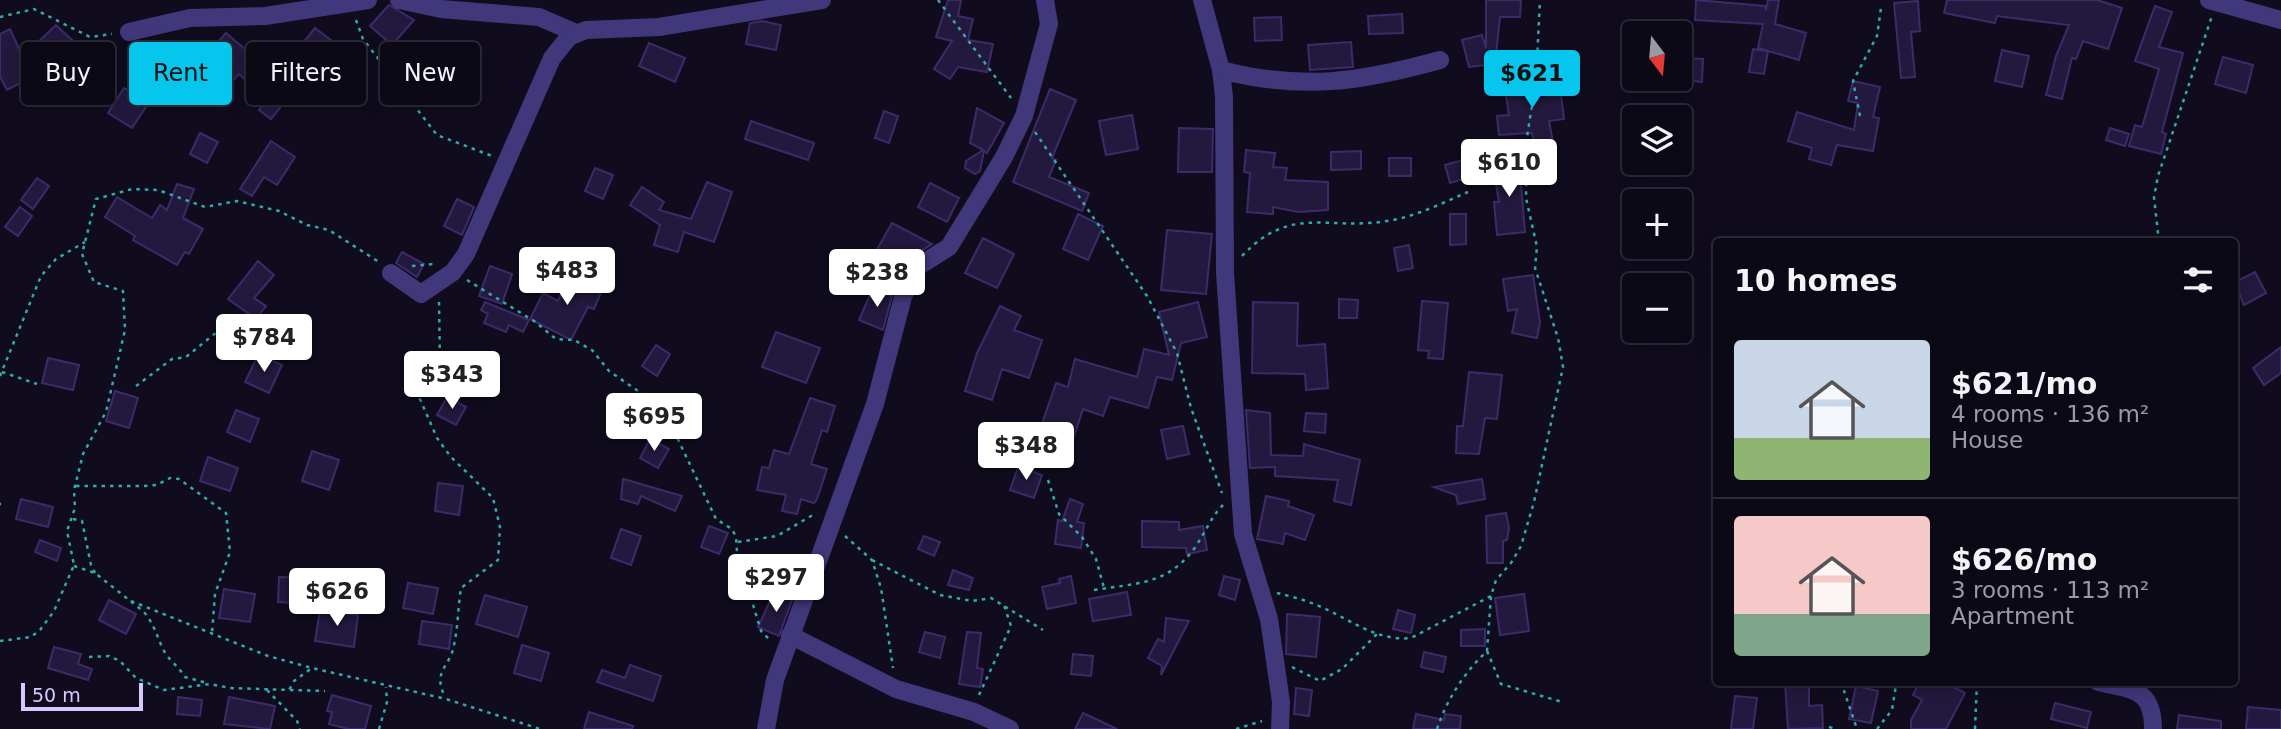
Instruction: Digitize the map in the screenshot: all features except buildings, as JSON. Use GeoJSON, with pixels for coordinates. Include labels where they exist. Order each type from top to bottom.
{"type":"FeatureCollection","features":[{"type":"Feature","properties":{"kind":"street"},"geometry":{"type":"LineString","coordinates":[[129,32],[190,18],[265,16],[368,0]]}},
{"type":"Feature","properties":{"kind":"street"},"geometry":{"type":"LineString","coordinates":[[399,0],[441,9],[539,17],[576,33]]}},
{"type":"Feature","properties":{"kind":"street"},"geometry":{"type":"LineString","coordinates":[[391,267],[421,294],[453,272],[476,235],[503,163],[552,58],[576,33],[595,29],[659,26],[822,0]]}},
{"type":"Feature","properties":{"kind":"street"},"geometry":{"type":"LineString","coordinates":[[766,729],[775,680],[789,635],[866,428],[903,298],[917,267],[949,247],[1004,157],[1024,116],[1049,24],[1045,0]]}},
{"type":"Feature","properties":{"kind":"street"},"geometry":{"type":"LineString","coordinates":[[1202,0],[1221,70],[1226,124],[1225,273],[1244,534],[1261,588],[1276,659],[1281,723]]}},
{"type":"Feature","properties":{"kind":"street"},"geometry":{"type":"LineString","coordinates":[[2213,1],[2281,20]]}},
{"type":"Feature","properties":{"kind":"street"},"geometry":{"type":"LineString","coordinates":[[1221,70],[1260,80],[1292,84],[1370,77],[1440,60]]}},
{"type":"Feature","properties":{"kind":"street"},"geometry":{"type":"LineString","coordinates":[[789,635],[897,689],[974,712],[1010,729]]}},
{"type":"Feature","properties":{"kind":"street"},"geometry":{"type":"LineString","coordinates":[[2115,686],[2140,692],[2150,704],[2153,729]]}},
{"type":"Feature","properties":{"kind":"path"},"geometry":{"type":"LineString","coordinates":[[938,0],[1024,116],[1147,296],[1177,353],[1191,408],[1226,502],[1244,534]]}},
{"type":"Feature","properties":{"kind":"path"},"geometry":{"type":"LineString","coordinates":[[1539,0],[1536,80],[1527,137],[1526,198],[1537,247],[1535,268],[1558,338],[1563,366],[1534,502],[1521,546],[1496,580],[1491,596],[1487,651],[1501,684],[1562,702]]}},
{"type":"Feature","properties":{"kind":"path"},"geometry":{"type":"LineString","coordinates":[[2159,238],[2154,197],[2158,176],[2213,1]]}},
{"type":"Feature","properties":{"kind":"path"},"geometry":{"type":"LineString","coordinates":[[349,2],[363,39],[437,135],[503,163]]}},
{"type":"Feature","properties":{"kind":"path"},"geometry":{"type":"LineString","coordinates":[[1860,116],[1853,81],[1877,36],[1881,8]]}},
{"type":"Feature","properties":{"kind":"path"},"geometry":{"type":"LineString","coordinates":[[0,17],[34,9],[90,37],[129,32]]}},
{"type":"Feature","properties":{"kind":"path"},"geometry":{"type":"LineString","coordinates":[[0,641],[31,637],[40,630],[54,611],[74,565],[67,530],[73,519],[75,486],[83,454],[106,412],[125,330],[122,291],[93,282],[82,254],[96,199],[132,189],[158,190],[205,207],[237,201],[279,211],[307,225],[330,230],[391,267],[433,264],[453,272],[534,321],[556,339],[575,340],[592,350],[609,371],[663,408],[716,519],[732,529],[761,631],[771,642],[789,635]]}},
{"type":"Feature","properties":{"kind":"path"},"geometry":{"type":"LineString","coordinates":[[1225,273],[1257,240],[1286,225],[1387,221],[1426,210],[1468,192]]}},
{"type":"Feature","properties":{"kind":"path"},"geometry":{"type":"LineString","coordinates":[[37,384],[1,374],[41,276],[56,259],[85,242]]}},
{"type":"Feature","properties":{"kind":"path"},"geometry":{"type":"LineString","coordinates":[[439,284],[440,366],[420,399],[437,438],[457,463],[493,498],[500,543],[498,560],[461,588],[454,649],[442,668],[439,684],[446,699]]}},
{"type":"Feature","properties":{"kind":"path"},"geometry":{"type":"LineString","coordinates":[[136,386],[172,359],[186,357],[233,318],[242,318],[256,331],[256,347]]}},
{"type":"Feature","properties":{"kind":"path"},"geometry":{"type":"LineString","coordinates":[[75,486],[144,486],[157,485],[170,478],[179,479],[226,513],[230,552],[215,594],[212,633]]}},
{"type":"Feature","properties":{"kind":"path"},"geometry":{"type":"LineString","coordinates":[[1048,480],[1059,514],[1082,537],[1096,559],[1104,588]]}},
{"type":"Feature","properties":{"kind":"path"},"geometry":{"type":"LineString","coordinates":[[1094,590],[1157,580],[1180,567],[1198,544],[1211,517],[1226,502]]}},
{"type":"Feature","properties":{"kind":"path"},"geometry":{"type":"LineString","coordinates":[[737,543],[777,536],[811,516],[830,523],[872,560],[940,595],[972,601],[991,598],[1043,630]]}},
{"type":"Feature","properties":{"kind":"path"},"geometry":{"type":"LineString","coordinates":[[73,519],[82,521],[91,565],[96,573]]}},
{"type":"Feature","properties":{"kind":"path"},"geometry":{"type":"LineString","coordinates":[[872,560],[881,588],[897,689]]}},
{"type":"Feature","properties":{"kind":"path"},"geometry":{"type":"LineString","coordinates":[[74,565],[96,573],[150,618],[165,653],[176,662],[185,677],[210,684],[267,690],[325,691]]}},
{"type":"Feature","properties":{"kind":"path"},"geometry":{"type":"LineString","coordinates":[[1261,588],[1314,604],[1377,634],[1399,639],[1411,638],[1491,596]]}},
{"type":"Feature","properties":{"kind":"path"},"geometry":{"type":"LineString","coordinates":[[131,601],[268,656],[386,687],[446,699],[540,729]]}},
{"type":"Feature","properties":{"kind":"path"},"geometry":{"type":"LineString","coordinates":[[974,712],[978,695],[1011,626],[1004,605]]}},
{"type":"Feature","properties":{"kind":"path"},"geometry":{"type":"LineString","coordinates":[[1276,659],[1320,681],[1342,669],[1377,634]]}},
{"type":"Feature","properties":{"kind":"path"},"geometry":{"type":"LineString","coordinates":[[1437,729],[1444,707],[1471,667],[1487,651]]}},
{"type":"Feature","properties":{"kind":"path"},"geometry":{"type":"LineString","coordinates":[[89,657],[109,656],[120,661],[136,678],[164,690],[210,684]]}},
{"type":"Feature","properties":{"kind":"path"},"geometry":{"type":"LineString","coordinates":[[289,690],[294,681],[312,667]]}},
{"type":"Feature","properties":{"kind":"path"},"geometry":{"type":"LineString","coordinates":[[1842,686],[1857,729]]}},
{"type":"Feature","properties":{"kind":"path"},"geometry":{"type":"LineString","coordinates":[[1877,729],[1892,710],[1896,686]]}},
{"type":"Feature","properties":{"kind":"path"},"geometry":{"type":"LineString","coordinates":[[1975,729],[1978,686]]}},
{"type":"Feature","properties":{"kind":"path"},"geometry":{"type":"LineString","coordinates":[[379,729],[387,702],[386,687]]}},
{"type":"Feature","properties":{"kind":"path"},"geometry":{"type":"LineString","coordinates":[[267,690],[297,721],[300,729]]}},
{"type":"Feature","properties":{"kind":"path"},"geometry":{"type":"LineString","coordinates":[[1236,729],[1281,723]]}},
{"type":"Feature","properties":{"kind":"path"},"geometry":{"type":"LineString","coordinates":[[1829,727],[1837,729]]}}]}
